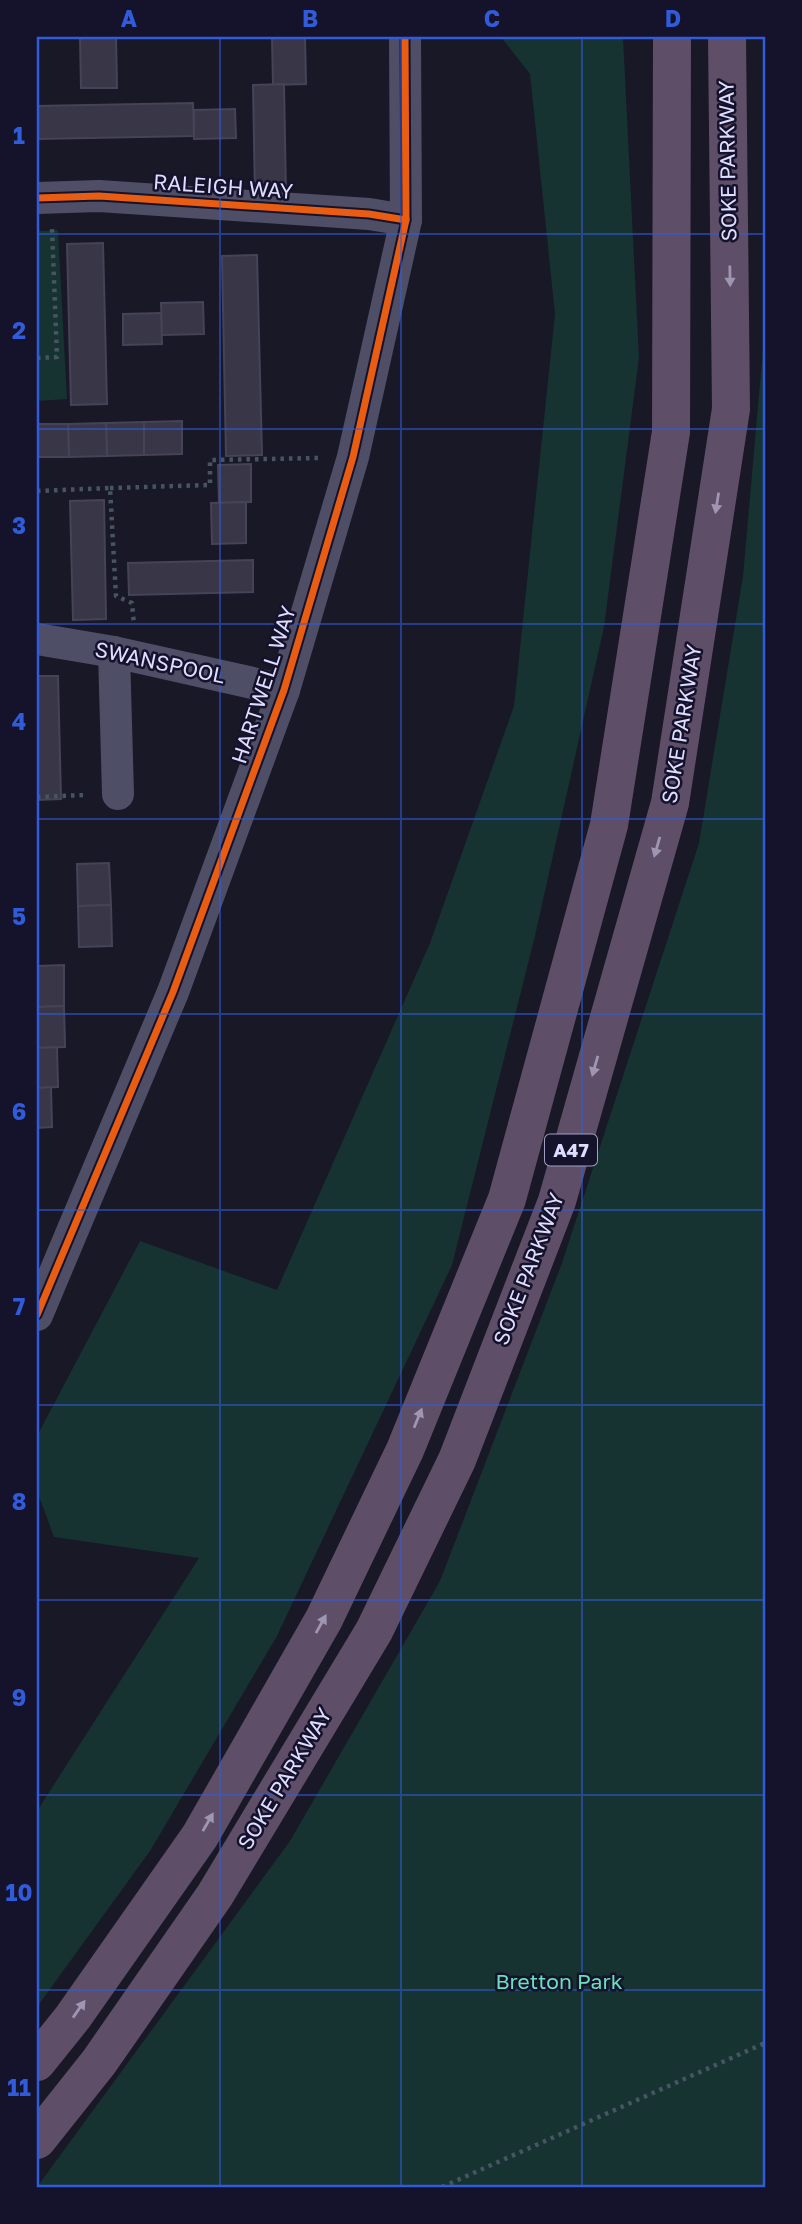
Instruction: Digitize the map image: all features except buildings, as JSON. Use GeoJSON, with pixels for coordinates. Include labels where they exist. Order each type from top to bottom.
{"type":"FeatureCollection","features":[{"type":"Feature","properties":{"kind":"highway","name":"SOKE PARKWAY"},"geometry":{"type":"LineString","coordinates":[[37,2062],[73,2017],[200,1836],[324,1619],[405,1450],[507,1199],[609,825],[671,432],[672,37]]}},
{"type":"Feature","properties":{"kind":"highway","name":"SOKE PARKWAY"},"geometry":{"type":"LineString","coordinates":[[37,2140],[99,2062],[215,1895],[374,1631],[457,1460],[556,1201],[670,803],[732,409],[727,37]]}},
{"type":"Feature","properties":{"kind":"street","name":"HARTWELL WAY"},"geometry":{"type":"LineString","coordinates":[[37,1315],[173,992],[284,690],[353,457],[406,220],[405,37]]}},
{"type":"Feature","properties":{"kind":"street","name":"RALEIGH WAY"},"geometry":{"type":"LineString","coordinates":[[44,197],[112,197],[369,214],[406,220]]}},
{"type":"Feature","properties":{"kind":"street","name":"SWANSPOOL"},"geometry":{"type":"LineString","coordinates":[[37,639],[125,655],[284,690]]}},
{"type":"Feature","properties":{"kind":"street"},"geometry":{"type":"LineString","coordinates":[[118,794],[125,655]]}},
{"type":"Feature","properties":{"kind":"path"},"geometry":{"type":"LineString","coordinates":[[37,358],[57,357],[44,197]]}},
{"type":"Feature","properties":{"kind":"path"},"geometry":{"type":"LineString","coordinates":[[37,491],[210,485],[210,460],[353,457]]}},
{"type":"Feature","properties":{"kind":"path"},"geometry":{"type":"LineString","coordinates":[[110,488],[116,596],[132,603],[125,655]]}},
{"type":"Feature","properties":{"kind":"path"},"geometry":{"type":"LineString","coordinates":[[37,797],[118,794]]}},
{"type":"Feature","properties":{"kind":"path"},"geometry":{"type":"LineString","coordinates":[[442,2187],[765,2043]]}},
{"type":"Feature","properties":{"kind":"green space"},"geometry":{"type":"Polygon","coordinates":[[[501,37],[623,37],[639,358],[604,627],[535,936],[452,1265],[277,1636],[150,1851],[37,2007],[37,1811],[199,1558],[54,1537],[37,1491],[37,1436],[140,1241],[277,1290],[430,943],[514,706],[555,314],[530,74],[501,37]]]}},
{"type":"Feature","properties":{"kind":"green space"},"geometry":{"type":"Polygon","coordinates":[[[58,230],[67,399],[37,401],[37,231],[58,230]]]}},
{"type":"Feature","properties":{"kind":"green space","name":"Bretton Park"},"geometry":{"type":"Polygon","coordinates":[[[765,327],[765,2187],[37,2187],[290,1841],[440,1581],[562,1263],[699,843],[743,576],[765,327]]]}},
{"type":"Feature","properties":{"kind":"cycle path"},"geometry":{"type":"LineString","coordinates":[[37,1315],[173,992],[284,690],[353,457],[406,220],[405,37]]}},
{"type":"Feature","properties":{"kind":"cycle path"},"geometry":{"type":"LineString","coordinates":[[37,198],[99,196],[369,214],[406,220]]}}]}
